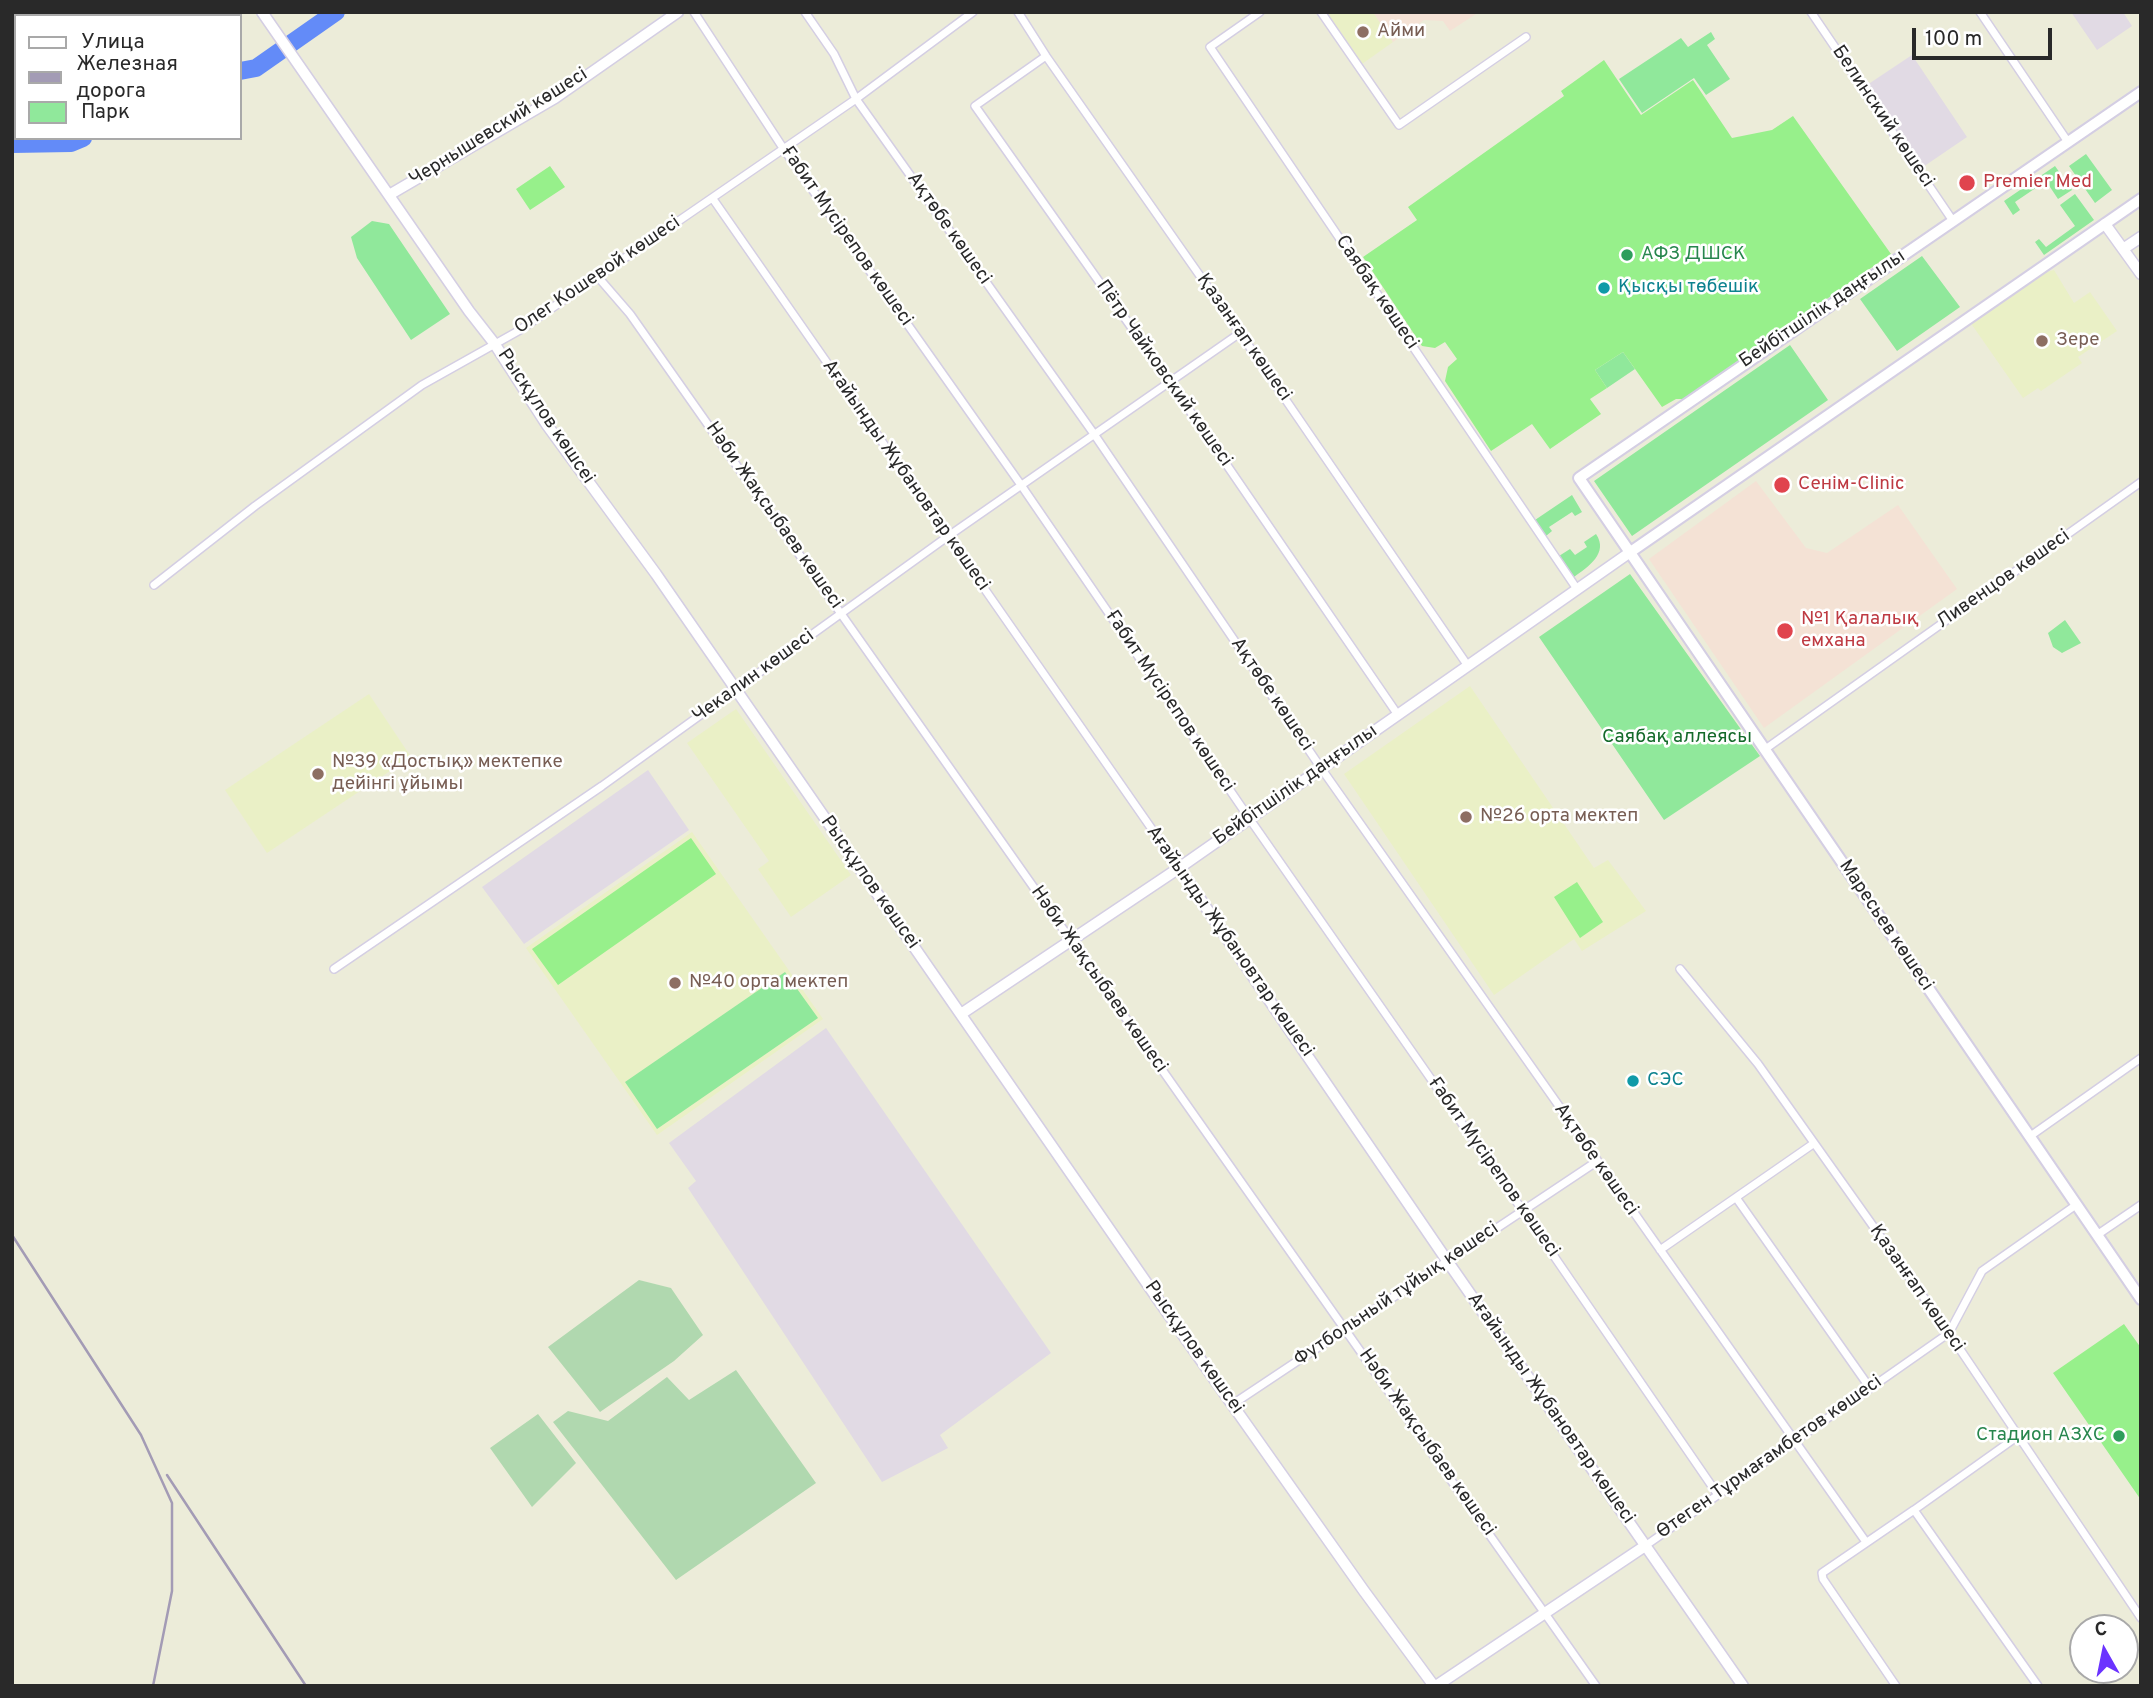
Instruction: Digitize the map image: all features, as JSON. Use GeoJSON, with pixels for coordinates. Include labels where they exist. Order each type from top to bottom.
{"type":"FeatureCollection","features":[{"type":"Feature","properties":{"kind":"main road","name":"Бейбітшілік даңғылы"},"geometry":{"type":"LineString","coordinates":[[2140,202],[1629,553],[1579,478],[2141,92]]}},
{"type":"Feature","properties":{"kind":"main road","name":"Маресьев көшесі"},"geometry":{"type":"LineString","coordinates":[[1629,553],[2141,1299]]}},
{"type":"Feature","properties":{"kind":"street","name":"Чернышевский көшесі"},"geometry":{"type":"LineString","coordinates":[[389,195],[555,98],[678,12]]}},
{"type":"Feature","properties":{"kind":"street","name":"Ғабит Мүсірепов көшесі"},"geometry":{"type":"LineString","coordinates":[[694,12],[783,148],[1021,485],[1718,1494]]}},
{"type":"Feature","properties":{"kind":"street","name":"Ақтөбе көшесі"},"geometry":{"type":"LineString","coordinates":[[805,12],[834,54],[856,99],[1094,434],[1321,768],[1596,1162],[1866,1542]]}},
{"type":"Feature","properties":{"kind":"street","name":"Олег Кошевой көшесі"},"geometry":{"type":"LineString","coordinates":[[154,585],[255,506],[422,385],[520,330],[856,99],[972,12]]}},
{"type":"Feature","properties":{"kind":"street","name":"Қазанғап көшесі"},"geometry":{"type":"LineString","coordinates":[[1018,12],[1468,666]]}},
{"type":"Feature","properties":{"kind":"street","name":"Саябақ көшесі"},"geometry":{"type":"LineString","coordinates":[[1260,12],[1210,47],[1577,589]]}},
{"type":"Feature","properties":{"kind":"street"},"geometry":{"type":"LineString","coordinates":[[1321,12],[1399,125],[1526,37]]}},
{"type":"Feature","properties":{"kind":"street","name":"Белинский көшесі"},"geometry":{"type":"LineString","coordinates":[[1811,12],[1954,221]]}},
{"type":"Feature","properties":{"kind":"street"},"geometry":{"type":"LineString","coordinates":[[1980,12],[2068,142]]}},
{"type":"Feature","properties":{"kind":"street","name":"Рысқұлов көшсеі"},"geometry":{"type":"LineString","coordinates":[[263,13],[469,311],[494,343],[547,425],[656,574],[1364,1591],[1435,1686]]}},
{"type":"Feature","properties":{"kind":"street","name":"Пётр Чайковский көшесі"},"geometry":{"type":"LineString","coordinates":[[1046,56],[975,106],[1170,382],[1398,715]]}},
{"type":"Feature","properties":{"kind":"street","name":"Ағайынды Жұбановтар көшесі"},"geometry":{"type":"LineString","coordinates":[[713,199],[1743,1686]]}},
{"type":"Feature","properties":{"kind":"street"},"geometry":{"type":"LineString","coordinates":[[2105,224],[2141,274]]}},
{"type":"Feature","properties":{"kind":"street"},"geometry":{"type":"LineString","coordinates":[[2123,249],[2141,237]]}},
{"type":"Feature","properties":{"kind":"street","name":"Нәби Жақсыбаев көшесі"},"geometry":{"type":"LineString","coordinates":[[598,277],[630,314],[1596,1686]]}},
{"type":"Feature","properties":{"kind":"street","name":"Чекалин көшесі"},"geometry":{"type":"LineString","coordinates":[[334,969],[591,794],[947,537],[1240,333]]}},
{"type":"Feature","properties":{"kind":"street","name":"Ливенцов көшесі"},"geometry":{"type":"LineString","coordinates":[[1764,750],[2141,482]]}},
{"type":"Feature","properties":{"kind":"street","name":"Бейбітшілік даңғылы"},"geometry":{"type":"LineString","coordinates":[[961,1014],[1178,868],[1629,553]]}},
{"type":"Feature","properties":{"kind":"street","name":"Қазанғап көшесі"},"geometry":{"type":"LineString","coordinates":[[1680,970],[1758,1064],[1949,1334],[2141,1618]]}},
{"type":"Feature","properties":{"kind":"street"},"geometry":{"type":"LineString","coordinates":[[2029,1137],[2141,1058]]}},
{"type":"Feature","properties":{"kind":"street"},"geometry":{"type":"LineString","coordinates":[[1660,1250],[1814,1144]]}},
{"type":"Feature","properties":{"kind":"street","name":"Футбольный тұйық көшесі"},"geometry":{"type":"LineString","coordinates":[[1233,1404],[1596,1162]]}},
{"type":"Feature","properties":{"kind":"street"},"geometry":{"type":"LineString","coordinates":[[1737,1199],[1870,1388]]}},
{"type":"Feature","properties":{"kind":"street","name":"Өтеген Тұрмағамбетов көшесі"},"geometry":{"type":"LineString","coordinates":[[1435,1686],[1547,1614],[1949,1334],[1982,1271],[2076,1205]]}},
{"type":"Feature","properties":{"kind":"street"},"geometry":{"type":"LineString","coordinates":[[2097,1235],[2141,1205]]}},
{"type":"Feature","properties":{"kind":"street"},"geometry":{"type":"LineString","coordinates":[[1896,1686],[1822,1576],[1825,1570],[2018,1436]]}},
{"type":"Feature","properties":{"kind":"street"},"geometry":{"type":"LineString","coordinates":[[1914,1510],[2038,1686]]}},
{"type":"Feature","properties":{"kind":"shaded area","name":"Айми"},"geometry":{"type":"Polygon","coordinates":[[[1326,12],[1373,12],[1393,42],[1362,64],[1326,12]]]}},
{"type":"Feature","properties":{"kind":"shaded area"},"geometry":{"type":"Polygon","coordinates":[[[1373,12],[1479,12],[1450,31],[1443,21],[1424,20],[1393,42],[1373,12]]]}},
{"type":"Feature","properties":{"kind":"shaded area"},"geometry":{"type":"Polygon","coordinates":[[[2071,12],[2123,12],[2132,26],[2097,50],[2071,12]]]}},
{"type":"Feature","properties":{"kind":"shaded area"},"geometry":{"type":"Polygon","coordinates":[[[1912,55],[1967,137],[1923,167],[1867,85],[1912,55]]]}},
{"type":"Feature","properties":{"kind":"shaded area","name":"Зере"},"geometry":{"type":"Polygon","coordinates":[[[2054,270],[2074,303],[2090,292],[2117,331],[2078,357],[2082,363],[2041,391],[2038,388],[2023,398],[1970,322],[2046,272],[2054,270]]]}},
{"type":"Feature","properties":{"kind":"shaded area"},"geometry":{"type":"Polygon","coordinates":[[[1756,481],[1806,548],[1827,553],[1898,505],[1957,589],[1764,728],[1649,559],[1756,481]]]}},
{"type":"Feature","properties":{"kind":"shaded area","name":"№26 орта мектеп"},"geometry":{"type":"Polygon","coordinates":[[[1470,686],[1594,868],[1608,860],[1646,911],[1582,951],[1574,939],[1494,995],[1344,774],[1470,686]]]}},
{"type":"Feature","properties":{"kind":"shaded area","name":"№39 «Достық» мектепке дейінгі ұйымы"},"geometry":{"type":"Polygon","coordinates":[[[369,694],[411,757],[267,853],[225,790],[369,694]]]}},
{"type":"Feature","properties":{"kind":"shaded area"},"geometry":{"type":"Polygon","coordinates":[[[736,709],[851,875],[791,917],[758,869],[769,861],[687,743],[736,709]]]}},
{"type":"Feature","properties":{"kind":"shaded area"},"geometry":{"type":"Polygon","coordinates":[[[648,770],[689,830],[524,944],[482,887],[648,770]]]}},
{"type":"Feature","properties":{"kind":"shaded area","name":"№40 орта мектеп"},"geometry":{"type":"Polygon","coordinates":[[[692,832],[823,1019],[657,1135],[526,948],[692,832]]]}},
{"type":"Feature","properties":{"kind":"shaded area"},"geometry":{"type":"Polygon","coordinates":[[[826,1028],[1051,1353],[940,1435],[948,1448],[882,1482],[688,1188],[696,1181],[669,1143],[826,1028]]]}},
{"type":"Feature","properties":{"kind":"shaded area"},"geometry":{"type":"Polygon","coordinates":[[[639,1280],[671,1288],[703,1335],[674,1361],[600,1412],[548,1347],[639,1280]]]}},
{"type":"Feature","properties":{"kind":"shaded area"},"geometry":{"type":"Polygon","coordinates":[[[736,1370],[816,1483],[676,1580],[553,1422],[568,1411],[608,1421],[667,1377],[689,1400],[736,1370]]]}},
{"type":"Feature","properties":{"kind":"shaded area"},"geometry":{"type":"Polygon","coordinates":[[[538,1414],[576,1463],[532,1507],[490,1448],[538,1414]]]}},
{"type":"Feature","properties":{"kind":"green space"},"geometry":{"type":"Polygon","coordinates":[[[1711,32],[1715,39],[1707,45],[1730,79],[1706,95],[1694,78],[1642,113],[1619,79],[1681,38],[1688,47],[1711,32]]]}},
{"type":"Feature","properties":{"kind":"green space","name":"АФЗ ДШСК"},"geometry":{"type":"Polygon","coordinates":[[[1604,60],[1641,115],[1693,80],[1732,138],[1772,130],[1793,116],[1891,254],[1684,399],[1676,399],[1662,407],[1623,352],[1595,370],[1607,388],[1590,399],[1601,414],[1550,449],[1532,424],[1491,451],[1445,381],[1448,367],[1457,359],[1445,342],[1435,348],[1422,346],[1363,257],[1417,220],[1408,207],[1564,96],[1561,91],[1604,60]]]}},
{"type":"Feature","properties":{"kind":"green space"},"geometry":{"type":"Polygon","coordinates":[[[2086,154],[2112,190],[2095,203],[2069,166],[2086,154]]]}},
{"type":"Feature","properties":{"kind":"green space"},"geometry":{"type":"Polygon","coordinates":[[[550,166],[565,187],[530,210],[516,189],[550,166]]]}},
{"type":"Feature","properties":{"kind":"green space"},"geometry":{"type":"Polygon","coordinates":[[[2055,166],[2072,190],[2058,199],[2046,181],[2015,202],[2020,210],[2013,215],[2004,201],[2055,166]]]}},
{"type":"Feature","properties":{"kind":"green space"},"geometry":{"type":"Polygon","coordinates":[[[2075,194],[2094,220],[2044,255],[2035,242],[2039,239],[2046,247],[2075,226],[2060,205],[2075,194]]]}},
{"type":"Feature","properties":{"kind":"green space"},"geometry":{"type":"Polygon","coordinates":[[[372,221],[389,224],[450,314],[411,340],[357,258],[351,237],[372,221]]]}},
{"type":"Feature","properties":{"kind":"green space"},"geometry":{"type":"Polygon","coordinates":[[[1922,256],[1960,307],[1897,351],[1860,299],[1922,256]]]}},
{"type":"Feature","properties":{"kind":"green space"},"geometry":{"type":"Polygon","coordinates":[[[1790,345],[1828,400],[1632,536],[1594,481],[1790,345]]]}},
{"type":"Feature","properties":{"kind":"green space"},"geometry":{"type":"Polygon","coordinates":[[[1623,352],[1635,369],[1607,388],[1595,370],[1623,352]]]}},
{"type":"Feature","properties":{"kind":"green space"},"geometry":{"type":"Polygon","coordinates":[[[1572,495],[1582,512],[1575,516],[1572,512],[1549,527],[1552,531],[1546,536],[1535,520],[1572,495]]]}},
{"type":"Feature","properties":{"kind":"green space"},"geometry":{"type":"Polygon","coordinates":[[[1596,534],[1600,547],[1595,559],[1574,577],[1559,556],[1570,549],[1575,555],[1587,547],[1584,542],[1596,534]]]}},
{"type":"Feature","properties":{"kind":"green space","name":"Саябақ аллеясы"},"geometry":{"type":"Polygon","coordinates":[[[1630,574],[1760,756],[1664,820],[1539,637],[1630,574]]]}},
{"type":"Feature","properties":{"kind":"green space"},"geometry":{"type":"Polygon","coordinates":[[[2065,620],[2081,643],[2062,653],[2053,647],[2048,633],[2065,620]]]}},
{"type":"Feature","properties":{"kind":"green space"},"geometry":{"type":"Polygon","coordinates":[[[691,838],[716,874],[558,985],[532,949],[691,838]]]}},
{"type":"Feature","properties":{"kind":"green space"},"geometry":{"type":"Polygon","coordinates":[[[1577,882],[1603,922],[1580,938],[1554,897],[1577,882]]]}},
{"type":"Feature","properties":{"kind":"green space"},"geometry":{"type":"Polygon","coordinates":[[[785,972],[818,1018],[657,1129],[625,1082],[785,972]]]}},
{"type":"Feature","properties":{"kind":"green space","name":"Стадион АЗХС"},"geometry":{"type":"Polygon","coordinates":[[[2124,1324],[2141,1348],[2141,1500],[2053,1373],[2124,1324]]]}},
{"type":"Feature","properties":{"kind":"waterway"},"geometry":{"type":"LineString","coordinates":[[242,71],[256,68],[336,12]]}},
{"type":"Feature","properties":{"kind":"waterway"},"geometry":{"type":"LineString","coordinates":[[12,144],[71,143],[78,140]]}},
{"type":"Feature","properties":{"kind":"railway"},"geometry":{"type":"LineString","coordinates":[[12,1235],[141,1435],[172,1503],[172,1591],[153,1686]]}},
{"type":"Feature","properties":{"kind":"railway"},"geometry":{"type":"LineString","coordinates":[[167,1475],[306,1686]]}},
{"type":"Feature","properties":{"kind":"place","name":"Айми"},"geometry":{"type":"Point","coordinates":[1363,32]}},
{"type":"Feature","properties":{"kind":"place","name":"Premier Med"},"geometry":{"type":"Point","coordinates":[1967,183]}},
{"type":"Feature","properties":{"kind":"place","name":"АФЗ ДШСК"},"geometry":{"type":"Point","coordinates":[1627,255]}},
{"type":"Feature","properties":{"kind":"place","name":"Қысқы төбешік"},"geometry":{"type":"Point","coordinates":[1604,288]}},
{"type":"Feature","properties":{"kind":"place","name":"Зере"},"geometry":{"type":"Point","coordinates":[2042,341]}},
{"type":"Feature","properties":{"kind":"place","name":"Сенім-Clinic"},"geometry":{"type":"Point","coordinates":[1782,485]}},
{"type":"Feature","properties":{"kind":"place","name":"№1 Қалалық емхана"},"geometry":{"type":"Point","coordinates":[1785,631]}},
{"type":"Feature","properties":{"kind":"place","name":"№39 «Достық» мектепке дейінгі ұйымы"},"geometry":{"type":"Point","coordinates":[318,774]}},
{"type":"Feature","properties":{"kind":"place","name":"№26 орта мектеп"},"geometry":{"type":"Point","coordinates":[1466,817]}},
{"type":"Feature","properties":{"kind":"place","name":"№40 орта мектеп"},"geometry":{"type":"Point","coordinates":[675,983]}},
{"type":"Feature","properties":{"kind":"place","name":"СЭС"},"geometry":{"type":"Point","coordinates":[1633,1081]}},
{"type":"Feature","properties":{"kind":"place","name":"Стадион АЗХС"},"geometry":{"type":"Point","coordinates":[2119,1436]}}]}
